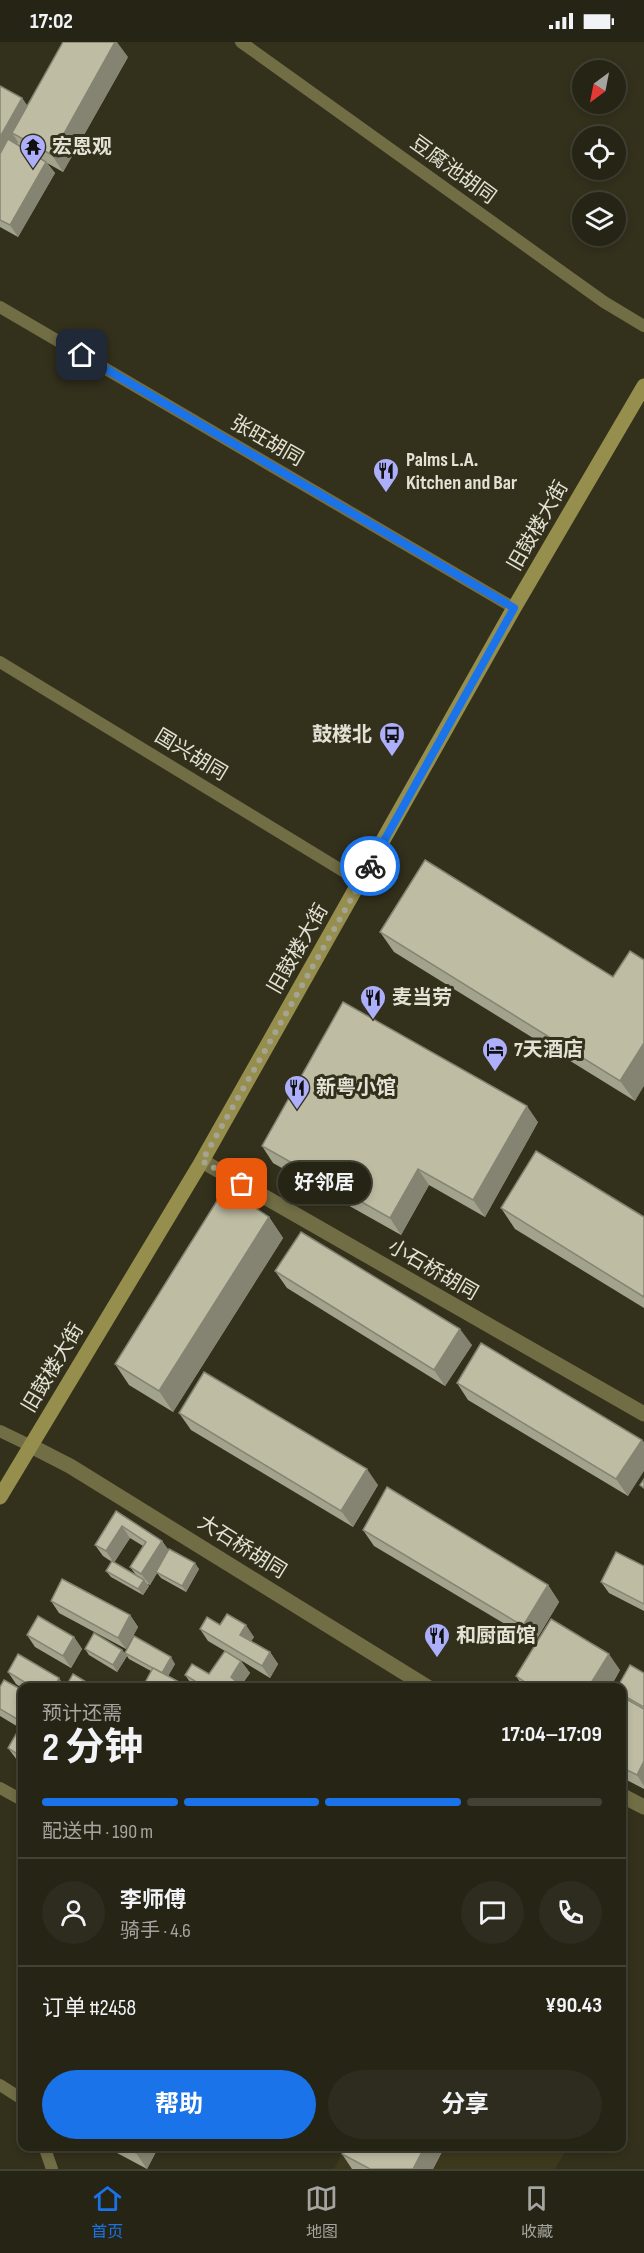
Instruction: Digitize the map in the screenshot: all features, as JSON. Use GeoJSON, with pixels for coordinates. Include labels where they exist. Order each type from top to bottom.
{"type":"FeatureCollection","features":[{"type":"Feature","properties":{"kind":"main road","name":"旧鼓楼大街"},"geometry":{"type":"LineString","coordinates":[[0,1497],[202,1161],[514,608],[644,386]]}},
{"type":"Feature","properties":{"kind":"street","name":"小石桥胡同"},"geometry":{"type":"LineString","coordinates":[[202,1161],[644,1414]]}},
{"type":"Feature","properties":{"kind":"street","name":"大石桥胡同"},"geometry":{"type":"LineString","coordinates":[[31,1446],[70,1466],[421,1683]]}},
{"type":"Feature","properties":{"kind":"street"},"geometry":{"type":"LineString","coordinates":[[626,1798],[644,1807]]}},
{"type":"Feature","properties":{"kind":"lane","name":"豆腐池胡同"},"geometry":{"type":"LineString","coordinates":[[240,42],[604,302],[644,326]]}},
{"type":"Feature","properties":{"kind":"lane","name":"张旺胡同"},"geometry":{"type":"LineString","coordinates":[[0,307],[514,608]]}},
{"type":"Feature","properties":{"kind":"lane","name":"国兴胡同"},"geometry":{"type":"LineString","coordinates":[[0,662],[361,882]]}},
{"type":"Feature","properties":{"kind":"lane"},"geometry":{"type":"LineString","coordinates":[[0,1431],[31,1446]]}},
{"type":"Feature","properties":{"kind":"lane"},"geometry":{"type":"LineString","coordinates":[[0,1788],[18,1798]]}},
{"type":"Feature","properties":{"kind":"lane"},"geometry":{"type":"LineString","coordinates":[[0,2085],[18,2096]]}},
{"type":"Feature","properties":{"kind":"lane"},"geometry":{"type":"LineString","coordinates":[[47,2151],[52,2169]]}},
{"type":"Feature","properties":{"kind":"shaded area"},"geometry":{"type":"Polygon","coordinates":[[[344,2151],[566,2151],[555,2169],[334,2169],[344,2151]]]}},
{"type":"Feature","properties":{"kind":"building"},"geometry":{"type":"Polygon","coordinates":[[[63,42],[115,42],[52,155],[12,133],[63,42]]]}},
{"type":"Feature","properties":{"kind":"building"},"geometry":{"type":"Polygon","coordinates":[[[0,86],[22,98],[0,137],[0,86]]]}},
{"type":"Feature","properties":{"kind":"building"},"geometry":{"type":"Polygon","coordinates":[[[8,139],[46,162],[10,225],[0,220],[0,154],[8,139]]]}},
{"type":"Feature","properties":{"kind":"building"},"geometry":{"type":"Polygon","coordinates":[[[425,860],[613,977],[630,951],[644,960],[644,1043],[620,1081],[380,932],[425,860]]]}},
{"type":"Feature","properties":{"kind":"building"},"geometry":{"type":"Polygon","coordinates":[[[343,1002],[527,1106],[473,1200],[418,1169],[390,1218],[262,1146],[343,1002]]]}},
{"type":"Feature","properties":{"kind":"building"},"geometry":{"type":"Polygon","coordinates":[[[536,1151],[644,1217],[644,1297],[501,1208],[536,1151]]]}},
{"type":"Feature","properties":{"kind":"building"},"geometry":{"type":"Polygon","coordinates":[[[225,1188],[269,1217],[159,1391],[115,1364],[225,1188]]]}},
{"type":"Feature","properties":{"kind":"building"},"geometry":{"type":"Polygon","coordinates":[[[301,1232],[460,1329],[434,1370],[275,1271],[301,1232]]]}},
{"type":"Feature","properties":{"kind":"building"},"geometry":{"type":"Polygon","coordinates":[[[481,1343],[642,1440],[616,1479],[457,1383],[481,1343]]]}},
{"type":"Feature","properties":{"kind":"building"},"geometry":{"type":"Polygon","coordinates":[[[204,1372],[367,1469],[341,1511],[179,1413],[204,1372]]]}},
{"type":"Feature","properties":{"kind":"building"},"geometry":{"type":"Polygon","coordinates":[[[387,1487],[548,1585],[523,1626],[363,1530],[387,1487]]]}},
{"type":"Feature","properties":{"kind":"building"},"geometry":{"type":"Polygon","coordinates":[[[116,1511],[162,1541],[141,1574],[130,1567],[146,1542],[122,1526],[106,1551],[95,1545],[116,1511]]]}},
{"type":"Feature","properties":{"kind":"building"},"geometry":{"type":"Polygon","coordinates":[[[169,1549],[195,1563],[182,1586],[156,1572],[169,1549]]]}},
{"type":"Feature","properties":{"kind":"building"},"geometry":{"type":"Polygon","coordinates":[[[616,1552],[644,1566],[644,1604],[601,1582],[616,1552]]]}},
{"type":"Feature","properties":{"kind":"building"},"geometry":{"type":"Polygon","coordinates":[[[112,1561],[144,1580],[138,1589],[106,1571],[112,1561]]]}},
{"type":"Feature","properties":{"kind":"building"},"geometry":{"type":"Polygon","coordinates":[[[62,1579],[130,1615],[118,1638],[51,1601],[62,1579]]]}},
{"type":"Feature","properties":{"kind":"building"},"geometry":{"type":"Polygon","coordinates":[[[227,1614],[246,1625],[240,1635],[270,1652],[262,1666],[200,1629],[207,1617],[220,1625],[227,1614]]]}},
{"type":"Feature","properties":{"kind":"building"},"geometry":{"type":"Polygon","coordinates":[[[38,1616],[74,1637],[63,1656],[27,1635],[38,1616]]]}},
{"type":"Feature","properties":{"kind":"building"},"geometry":{"type":"Polygon","coordinates":[[[551,1619],[609,1654],[591,1683],[526,1683],[516,1676],[551,1619]]]}},
{"type":"Feature","properties":{"kind":"building"},"geometry":{"type":"Polygon","coordinates":[[[94,1633],[122,1650],[113,1665],[85,1649],[94,1633]]]}},
{"type":"Feature","properties":{"kind":"building"},"geometry":{"type":"Polygon","coordinates":[[[134,1636],[171,1657],[162,1673],[125,1653],[134,1636]]]}},
{"type":"Feature","properties":{"kind":"building"},"geometry":{"type":"Polygon","coordinates":[[[225,1651],[241,1661],[231,1677],[238,1683],[198,1683],[185,1675],[192,1664],[209,1674],[225,1651]]]}},
{"type":"Feature","properties":{"kind":"building"},"geometry":{"type":"Polygon","coordinates":[[[18,1654],[59,1678],[56,1683],[26,1683],[8,1672],[18,1654]]]}},
{"type":"Feature","properties":{"kind":"building"},"geometry":{"type":"Polygon","coordinates":[[[630,1665],[644,1673],[644,1707],[626,1697],[626,1683],[620,1683],[630,1665]]]}},
{"type":"Feature","properties":{"kind":"building"},"geometry":{"type":"Polygon","coordinates":[[[153,1668],[181,1683],[145,1683],[153,1668]]]}},
{"type":"Feature","properties":{"kind":"building"},"geometry":{"type":"Polygon","coordinates":[[[73,1674],[88,1683],[68,1683],[73,1674]]]}},
{"type":"Feature","properties":{"kind":"building"},"geometry":{"type":"Polygon","coordinates":[[[4,1680],[18,1688],[18,1720],[0,1709],[0,1687],[4,1680]]]}},
{"type":"Feature","properties":{"kind":"building"},"geometry":{"type":"Polygon","coordinates":[[[626,1699],[644,1709],[644,1761],[637,1775],[626,1770],[626,1699]]]}},
{"type":"Feature","properties":{"kind":"building"},"geometry":{"type":"Polygon","coordinates":[[[18,1731],[18,1754],[8,1748],[18,1731]]]}},
{"type":"Feature","properties":{"kind":"building"},"geometry":{"type":"Polygon","coordinates":[[[344,2151],[422,2151],[413,2169],[370,2169],[342,2154],[344,2151]]]}},
{"type":"Feature","properties":{"kind":"way so far"},"geometry":{"type":"LineString","coordinates":[[242,1184],[202,1161],[370,866]]}},
{"type":"Feature","properties":{"kind":"place","name":"宏恩观"},"geometry":{"type":"Point","coordinates":[33,170]}},
{"type":"Feature","properties":{"kind":"place","name":"Palms L.A. Kitchen and Bar"},"geometry":{"type":"Point","coordinates":[386,494]}},
{"type":"Feature","properties":{"kind":"place","name":"鼓楼北"},"geometry":{"type":"Point","coordinates":[392,758]}},
{"type":"Feature","properties":{"kind":"place","name":"麦当劳"},"geometry":{"type":"Point","coordinates":[373,1021]}},
{"type":"Feature","properties":{"kind":"place","name":"7天酒店"},"geometry":{"type":"Point","coordinates":[495,1073]}},
{"type":"Feature","properties":{"kind":"place","name":"新粤小馆"},"geometry":{"type":"Point","coordinates":[297,1111]}},
{"type":"Feature","properties":{"kind":"place","name":"好邻居"},"geometry":{"type":"Point","coordinates":[242,1184]}},
{"type":"Feature","properties":{"kind":"place","name":"和厨面馆"},"geometry":{"type":"Point","coordinates":[437,1659]}},
{"type":"Feature","properties":{"kind":"route"},"geometry":{"type":"LineString","coordinates":[[82,355],[514,608],[370,866]]}}]}
